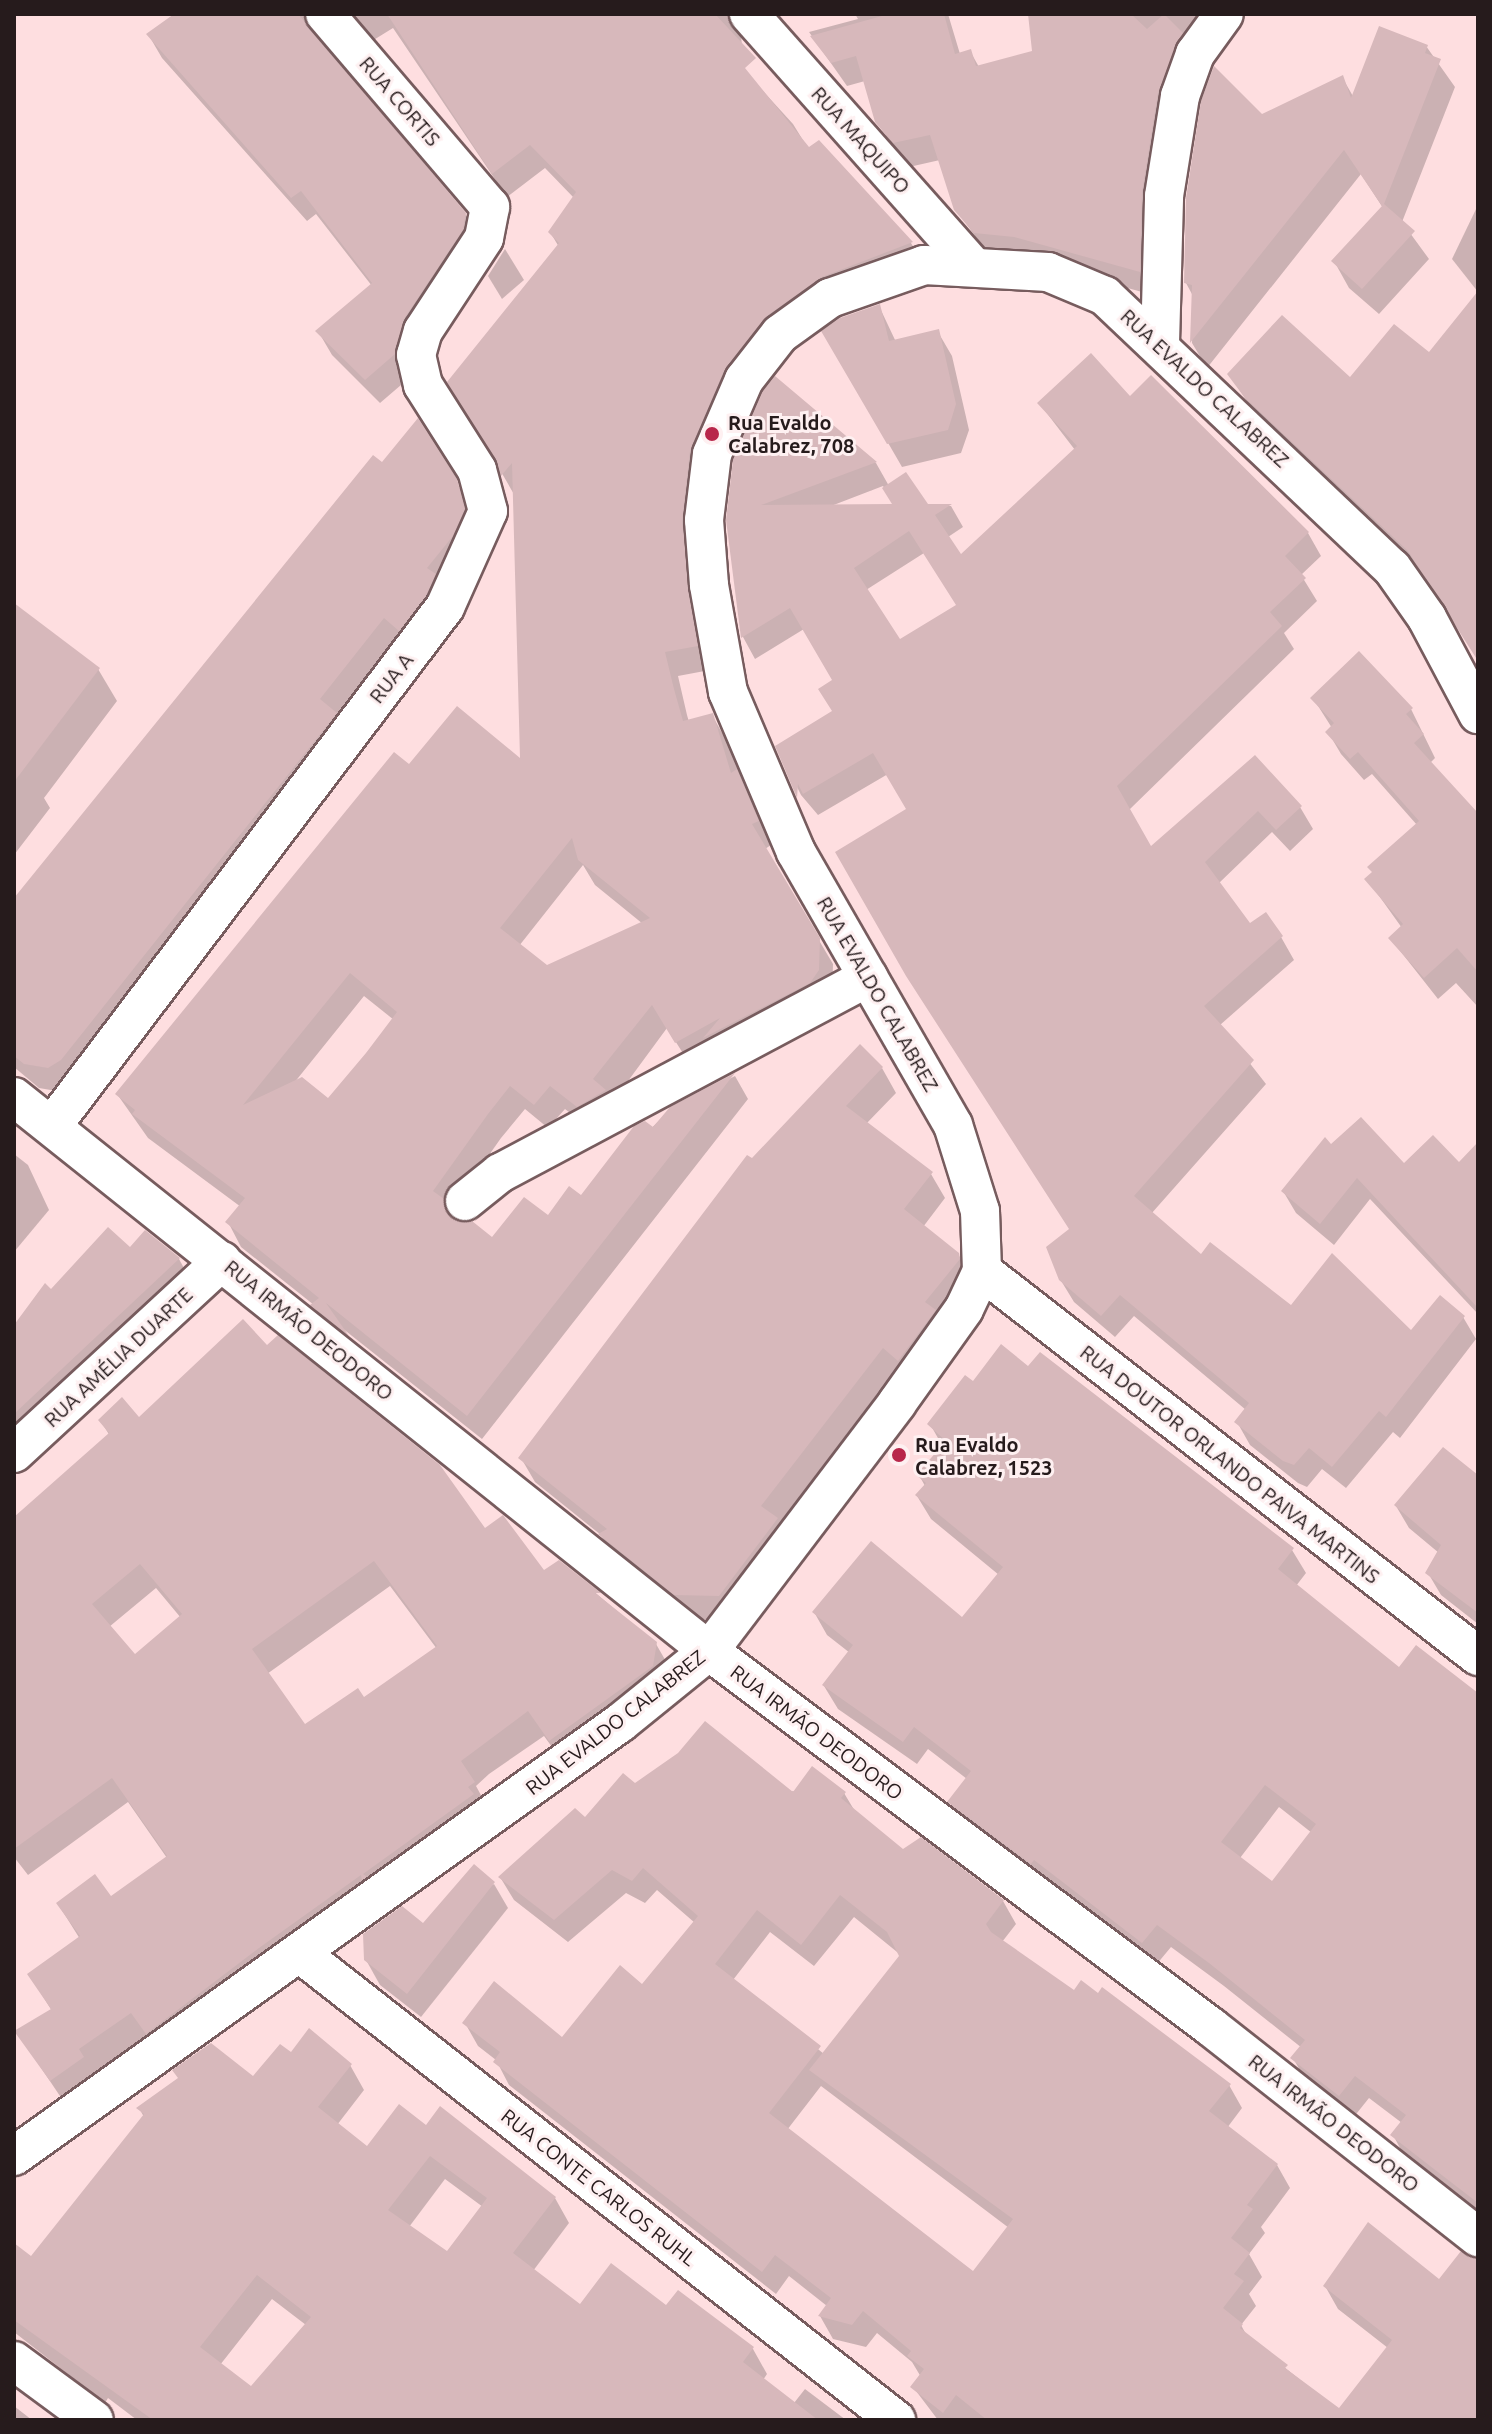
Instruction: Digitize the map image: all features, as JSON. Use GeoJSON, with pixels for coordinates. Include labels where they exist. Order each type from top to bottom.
{"type":"FeatureCollection","features":[{"type":"Feature","properties":{"kind":"street","name":"RUA CORTIS"},"geometry":{"type":"LineString","coordinates":[[325,14],[474,188]]}},
{"type":"Feature","properties":{"kind":"street","name":"RUA MAQUIPO"},"geometry":{"type":"LineString","coordinates":[[749,14],[973,266]]}},
{"type":"Feature","properties":{"kind":"street"},"geometry":{"type":"LineString","coordinates":[[1160,343],[1164,196],[1180,96],[1195,54],[1224,14]]}},
{"type":"Feature","properties":{"kind":"street","name":"RUA A"},"geometry":{"type":"LineString","coordinates":[[52,1126],[445,607],[478,541],[487,495],[423,385],[416,355],[423,331],[484,238],[490,207],[474,188]]}},
{"type":"Feature","properties":{"kind":"street","name":"RUA EVALDO CALABREZ"},"geometry":{"type":"LineString","coordinates":[[14,2156],[301,1954],[620,1723],[709,1651],[923,1368],[964,1309],[982,1271],[980,1211],[953,1125],[796,852],[728,692],[709,585],[704,520],[712,454],[744,380],[780,334],[830,298],[924,265],[1048,272],[1105,296],[1160,343],[1392,568],[1427,618],[1478,714]]}},
{"type":"Feature","properties":{"kind":"street"},"geometry":{"type":"LineString","coordinates":[[465,1201],[500,1173],[868,977]]}},
{"type":"Feature","properties":{"kind":"street","name":"RUA IRMÃO DEODORO"},"geometry":{"type":"LineString","coordinates":[[14,1097],[709,1651],[1211,2027],[1478,2237]]}},
{"type":"Feature","properties":{"kind":"street","name":"RUA AMÉLIA DUARTE"},"geometry":{"type":"LineString","coordinates":[[14,1453],[222,1261]]}},
{"type":"Feature","properties":{"kind":"street","name":"RUA DOUTOR ORLANDO PAIVA MARTINS"},"geometry":{"type":"LineString","coordinates":[[982,1271],[1478,1656]]}},
{"type":"Feature","properties":{"kind":"street","name":"RUA CONTE CARLOS RUHL"},"geometry":{"type":"LineString","coordinates":[[301,1954],[896,2420]]}},
{"type":"Feature","properties":{"kind":"street"},"geometry":{"type":"LineString","coordinates":[[14,2361],[94,2420]]}},
{"type":"Feature","properties":{"kind":"building"},"geometry":{"type":"Polygon","coordinates":[[[174,14],[298,14],[466,213],[463,230],[404,319],[395,354],[365,380],[315,331],[372,283],[301,191],[291,198],[146,34],[174,14]]]}},
{"type":"Feature","properties":{"kind":"building"},"geometry":{"type":"Polygon","coordinates":[[[387,14],[715,14],[756,58],[745,68],[809,147],[819,140],[913,242],[822,277],[767,316],[724,371],[690,451],[682,522],[698,646],[665,652],[674,689],[683,721],[713,713],[731,773],[737,769],[759,821],[752,824],[820,938],[819,970],[810,983],[703,1038],[720,1018],[675,1043],[652,1005],[593,1079],[606,1090],[577,1107],[550,1086],[534,1105],[510,1086],[433,1191],[444,1199],[448,1215],[472,1221],[492,1237],[524,1197],[548,1215],[569,1186],[581,1195],[634,1126],[645,1121],[653,1127],[670,1107],[735,1073],[467,1416],[326,1303],[349,1336],[310,1305],[319,1298],[225,1222],[245,1198],[132,1114],[135,1110],[115,1094],[394,752],[409,764],[457,706],[520,758],[512,463],[501,476],[447,382],[559,243],[548,232],[576,192],[530,145],[492,174],[387,14]],[[572,838],[500,928],[547,965],[650,918],[578,860],[572,838]],[[350,973],[243,1105],[302,1077],[328,1098],[366,1053],[397,1012],[350,973]]]}},
{"type":"Feature","properties":{"kind":"building"},"geometry":{"type":"Polygon","coordinates":[[[889,14],[944,14],[955,54],[971,49],[976,66],[1032,51],[1028,14],[1131,14],[1147,29],[1164,14],[1183,33],[1158,93],[1142,193],[1140,272],[1014,237],[974,233],[954,210],[930,135],[893,143],[875,122],[856,56],[831,63],[810,36],[889,14]]]}},
{"type":"Feature","properties":{"kind":"building"},"geometry":{"type":"Polygon","coordinates":[[[1379,26],[1428,45],[1425,53],[1441,59],[1384,204],[1415,231],[1362,289],[1331,261],[1382,206],[1344,150],[1190,343],[1192,285],[1184,283],[1186,198],[1201,101],[1214,66],[1262,114],[1343,75],[1351,98],[1379,26]]]}},
{"type":"Feature","properties":{"kind":"building"},"geometry":{"type":"Polygon","coordinates":[[[1478,291],[1478,661],[1408,551],[1245,398],[1227,374],[1282,315],[1350,377],[1394,324],[1429,352],[1478,291]]]}},
{"type":"Feature","properties":{"kind":"building"},"geometry":{"type":"Polygon","coordinates":[[[880,304],[889,341],[939,329],[956,404],[948,430],[887,444],[821,331],[840,318],[880,304]]]}},
{"type":"Feature","properties":{"kind":"building"},"geometry":{"type":"Polygon","coordinates":[[[1091,353],[1130,396],[1151,375],[1309,532],[1285,556],[1306,578],[1270,612],[1282,626],[1117,786],[1151,846],[1255,755],[1302,806],[1276,830],[1258,811],[1205,862],[1250,923],[1266,912],[1283,936],[1204,1006],[1254,1060],[1134,1196],[1201,1254],[1210,1242],[1291,1305],[1332,1253],[1411,1330],[1440,1295],[1465,1316],[1386,1417],[1379,1411],[1332,1467],[1309,1448],[1294,1465],[1283,1461],[1234,1422],[1249,1403],[1120,1295],[1101,1316],[1059,1280],[1046,1247],[1069,1229],[906,976],[835,852],[906,809],[873,753],[803,794],[798,784],[797,798],[775,746],[832,711],[818,689],[832,680],[790,608],[741,638],[726,520],[733,460],[763,391],[775,376],[877,462],[761,505],[892,504],[882,488],[906,472],[928,504],[952,504],[935,515],[961,554],[1077,446],[1037,403],[1091,353]],[[909,531],[854,568],[900,639],[956,605],[909,531]]]}},
{"type":"Feature","properties":{"kind":"building"},"geometry":{"type":"Polygon","coordinates":[[[418,418],[457,479],[465,509],[453,536],[427,568],[436,574],[426,596],[399,631],[384,618],[320,699],[337,713],[61,1060],[48,1068],[24,1064],[14,1056],[14,898],[373,455],[382,462],[418,418]]]}},
{"type":"Feature","properties":{"kind":"building"},"geometry":{"type":"Polygon","coordinates":[[[14,603],[100,668],[14,782],[14,603]]]}},
{"type":"Feature","properties":{"kind":"building"},"geometry":{"type":"Polygon","coordinates":[[[1359,651],[1413,708],[1406,714],[1424,734],[1414,743],[1478,813],[1478,972],[1457,948],[1424,978],[1388,938],[1403,924],[1364,879],[1372,872],[1367,867],[1419,821],[1358,752],[1350,759],[1325,732],[1334,723],[1310,698],[1359,651]]]}},
{"type":"Feature","properties":{"kind":"building"},"geometry":{"type":"Polygon","coordinates":[[[860,1044],[883,1067],[846,1106],[933,1172],[904,1209],[959,1253],[960,1259],[925,1302],[936,1310],[898,1361],[883,1348],[761,1506],[778,1518],[719,1596],[674,1595],[598,1534],[607,1529],[518,1458],[747,1155],[752,1158],[860,1044]]]}},
{"type":"Feature","properties":{"kind":"building"},"geometry":{"type":"Polygon","coordinates":[[[1361,1117],[1404,1163],[1433,1135],[1459,1162],[1478,1142],[1478,1308],[1357,1178],[1320,1224],[1281,1191],[1325,1137],[1331,1144],[1361,1117]]]}},
{"type":"Feature","properties":{"kind":"building"},"geometry":{"type":"Polygon","coordinates":[[[108,1227],[130,1247],[145,1230],[180,1258],[14,1414],[14,1325],[45,1283],[51,1289],[108,1227]]]}},
{"type":"Feature","properties":{"kind":"building"},"geometry":{"type":"Polygon","coordinates":[[[243,1319],[267,1345],[278,1335],[440,1465],[485,1528],[503,1515],[544,1570],[559,1560],[657,1642],[653,1666],[549,1741],[528,1711],[461,1761],[475,1782],[468,1787],[474,1794],[363,1874],[367,1877],[362,1881],[361,1875],[146,2034],[131,2013],[79,2049],[84,2057],[50,2081],[14,2031],[51,2009],[27,1974],[80,1936],[56,1903],[95,1874],[111,1896],[167,1856],[112,1778],[14,1849],[14,1517],[109,1433],[98,1420],[122,1397],[139,1417],[243,1319]],[[374,1561],[252,1649],[305,1724],[358,1688],[364,1697],[437,1646],[374,1561]],[[140,1564],[92,1604],[135,1654],[182,1614],[140,1564]]]}},
{"type":"Feature","properties":{"kind":"building"},"geometry":{"type":"Polygon","coordinates":[[[1001,1344],[1028,1366],[1040,1352],[1294,1548],[1278,1569],[1399,1667],[1416,1645],[1478,1693],[1478,2203],[1390,2135],[1406,2115],[1355,2076],[1339,2096],[1290,2058],[1305,2040],[1209,1963],[1157,1925],[1142,1943],[1034,1860],[1031,1864],[947,1802],[971,1771],[914,1727],[903,1742],[822,1685],[853,1645],[812,1612],[871,1541],[962,1617],[1003,1567],[915,1495],[926,1483],[916,1475],[946,1441],[927,1424],[965,1375],[973,1381],[1001,1344]],[[1265,1785],[1221,1842],[1272,1881],[1316,1824],[1265,1785]]]}},
{"type":"Feature","properties":{"kind":"building"},"geometry":{"type":"Polygon","coordinates":[[[1443,1447],[1478,1475],[1478,1613],[1425,1573],[1441,1545],[1394,1505],[1443,1447]]]}},
{"type":"Feature","properties":{"kind":"building"},"geometry":{"type":"Polygon","coordinates":[[[705,1721],[793,1792],[812,1766],[846,1792],[841,1798],[903,1849],[921,1837],[1004,1900],[986,1924],[991,1932],[1074,1990],[1081,1980],[1098,1993],[1102,1987],[1231,2084],[1209,2111],[1278,2164],[1247,2205],[1253,2209],[1231,2238],[1250,2253],[1234,2274],[1244,2281],[1223,2308],[1243,2324],[1240,2328],[1288,2365],[1285,2368],[1339,2408],[1392,2340],[1323,2286],[1368,2222],[1439,2279],[1461,2251],[1478,2258],[1478,2420],[987,2420],[956,2395],[943,2413],[910,2387],[924,2369],[907,2356],[911,2351],[863,2311],[852,2325],[818,2316],[831,2298],[775,2255],[762,2272],[493,2062],[500,2052],[462,2023],[494,1981],[562,2037],[620,1965],[642,1984],[698,1916],[643,1868],[632,1881],[612,1870],[554,1920],[498,1877],[575,1808],[585,1817],[623,1773],[635,1783],[678,1753],[705,1721]],[[840,1895],[801,1945],[757,1910],[715,1964],[821,2046],[769,2113],[973,2271],[1013,2219],[809,2070],[899,1956],[887,1932],[840,1895]]]}},
{"type":"Feature","properties":{"kind":"building"},"geometry":{"type":"Polygon","coordinates":[[[474,1864],[495,1882],[407,1994],[364,1960],[363,1934],[402,1906],[423,1923],[474,1864]]]}},
{"type":"Feature","properties":{"kind":"building"},"geometry":{"type":"Polygon","coordinates":[[[309,2028],[352,2064],[318,2107],[367,2146],[399,2104],[426,2125],[440,2106],[556,2197],[513,2253],[580,2304],[611,2263],[666,2305],[678,2290],[754,2347],[743,2362],[818,2420],[153,2420],[14,2320],[14,2243],[31,2256],[144,2114],[136,2108],[178,2078],[172,2070],[211,2043],[253,2076],[280,2044],[291,2052],[309,2028]],[[430,2156],[388,2210],[447,2251],[487,2198],[430,2156]],[[257,2275],[200,2347],[251,2386],[311,2317],[257,2275]]]}},
{"type":"Feature","properties":{"kind":"place","name":"Rua Evaldo Calabrez, 708"},"geometry":{"type":"Point","coordinates":[712,434]}},
{"type":"Feature","properties":{"kind":"place","name":"Rua Evaldo Calabrez, 1523"},"geometry":{"type":"Point","coordinates":[899,1455]}}]}
